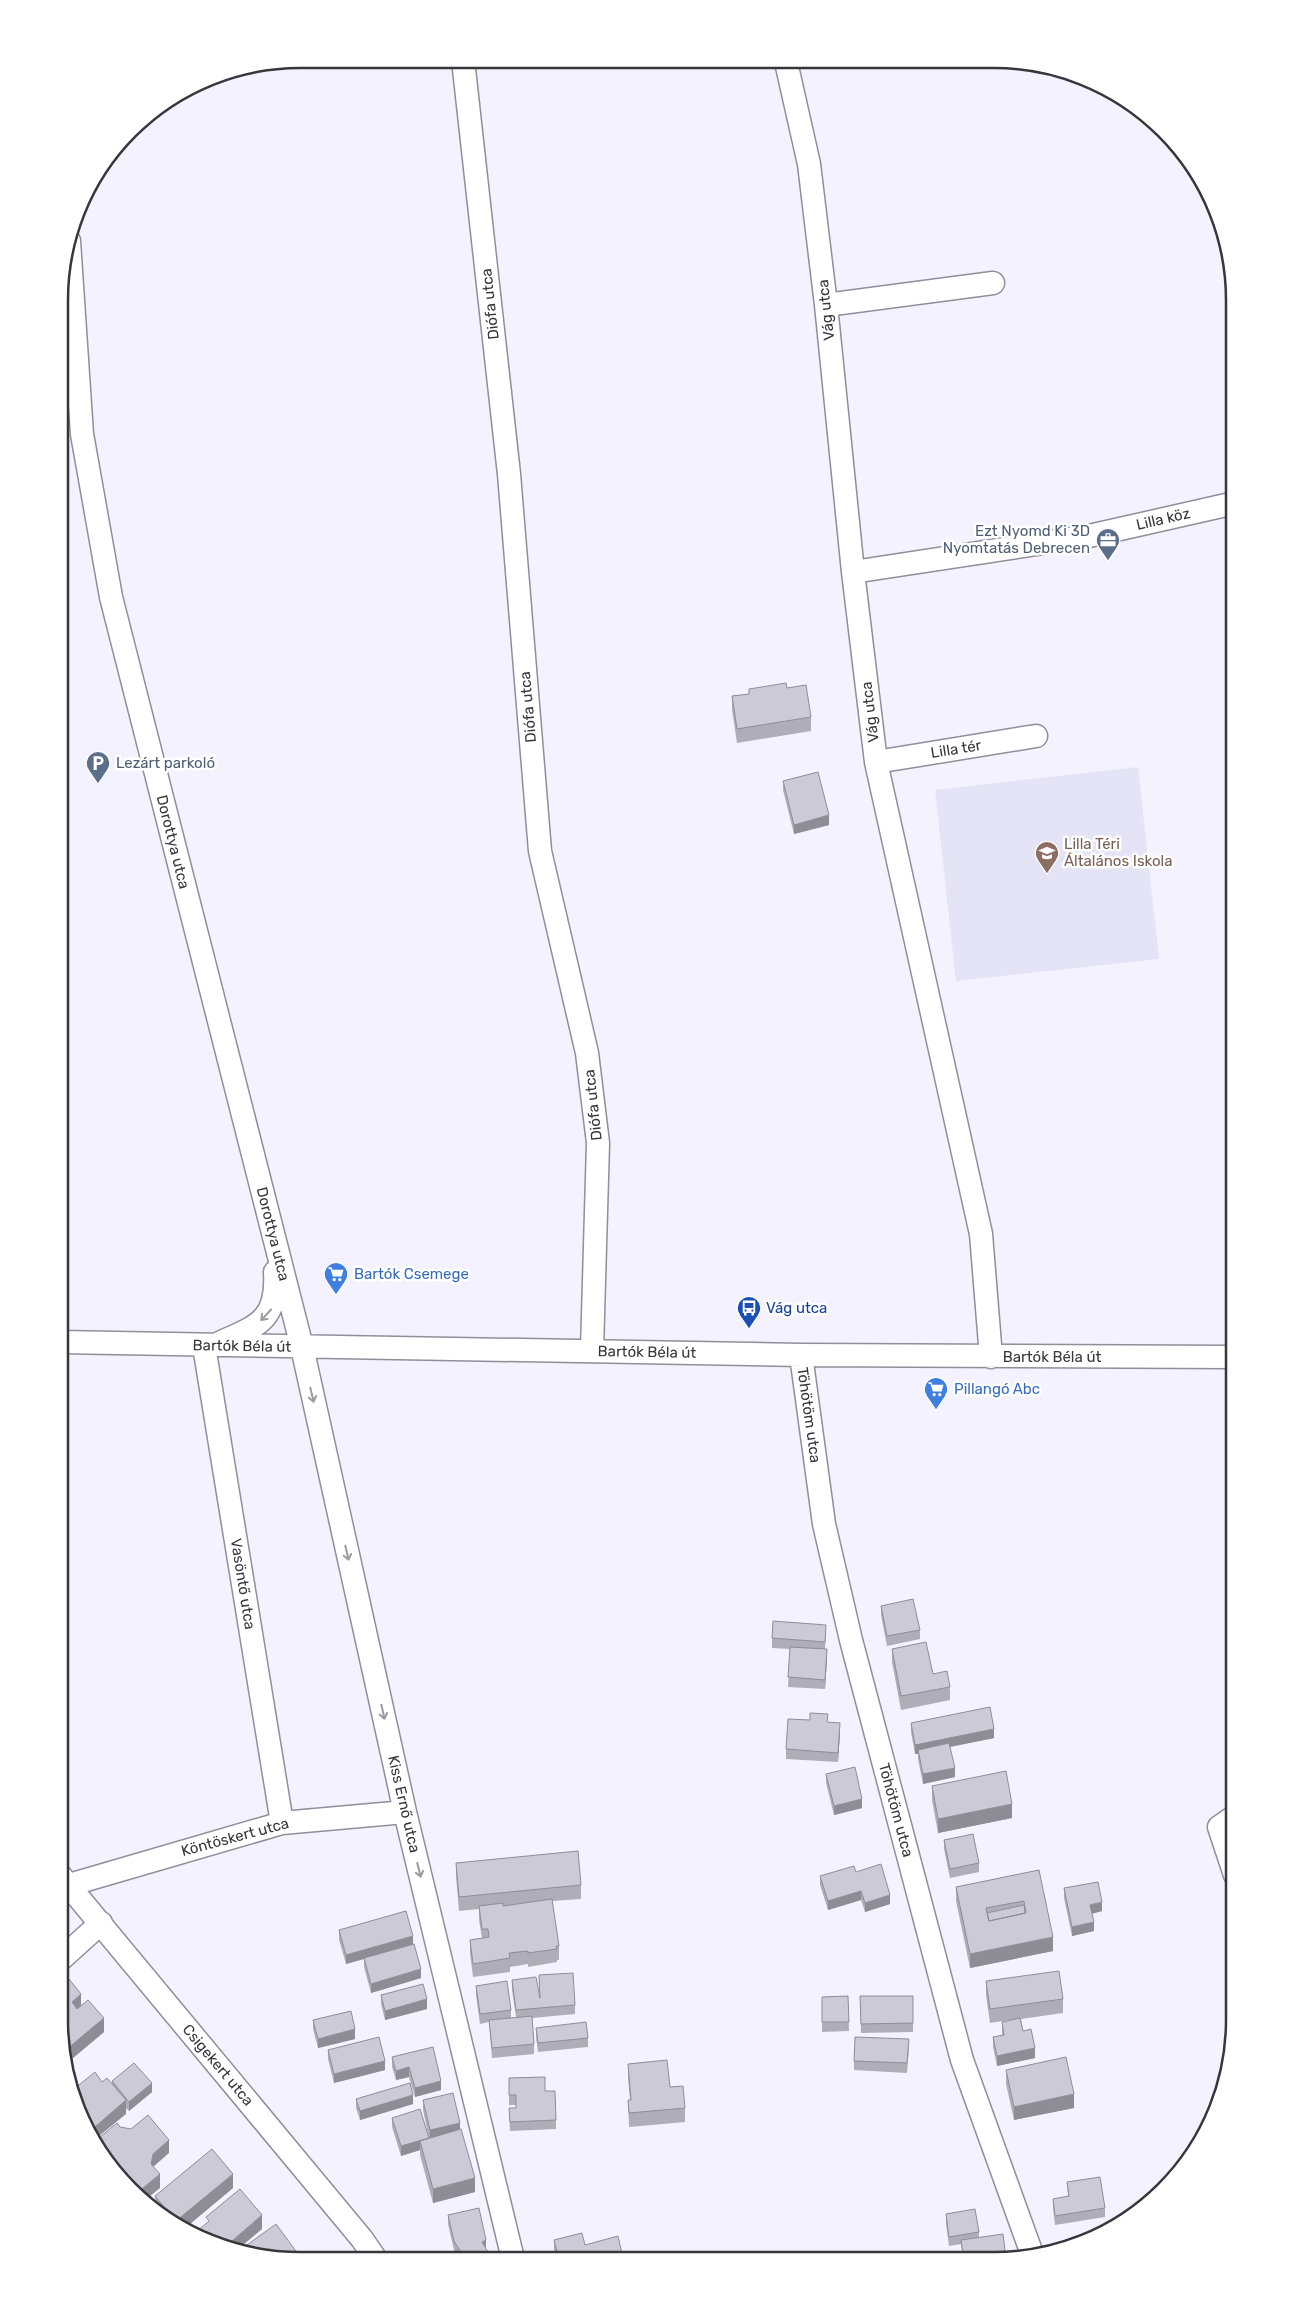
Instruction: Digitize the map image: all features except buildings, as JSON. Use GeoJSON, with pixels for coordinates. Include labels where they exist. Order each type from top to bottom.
{"type":"FeatureCollection","features":[{"type":"Feature","properties":{"kind":"street","name":"Diófa utca"},"geometry":{"type":"LineString","coordinates":[[464,68],[509,474],[540,852],[587,1053],[598,1143],[592,1350]]}},
{"type":"Feature","properties":{"kind":"street","name":"Vág utca"},"geometry":{"type":"LineString","coordinates":[[787,68],[809,164],[826,305],[853,572],[876,762],[980,1234],[991,1357]]}},
{"type":"Feature","properties":{"kind":"street","name":"Dorottya utca"},"geometry":{"type":"LineString","coordinates":[[70,262],[82,434],[111,596],[302,1347]]}},
{"type":"Feature","properties":{"kind":"street"},"geometry":{"type":"LineString","coordinates":[[826,305],[994,284]]}},
{"type":"Feature","properties":{"kind":"street","name":"Lilla köz"},"geometry":{"type":"LineString","coordinates":[[853,572],[1088,536],[1226,505]]}},
{"type":"Feature","properties":{"kind":"street","name":"Lilla tér"},"geometry":{"type":"LineString","coordinates":[[876,762],[1036,736]]}},
{"type":"Feature","properties":{"kind":"street"},"geometry":{"type":"LineString","coordinates":[[208,1346],[258,1323],[271,1310],[276,1290],[272,1234]]}},
{"type":"Feature","properties":{"kind":"street","name":"Bartók Béla út"},"geometry":{"type":"LineString","coordinates":[[68,1342],[801,1355],[1226,1357]]}},
{"type":"Feature","properties":{"kind":"street","name":"Vasöntő utca"},"geometry":{"type":"LineString","coordinates":[[208,1346],[282,1823]]}},
{"type":"Feature","properties":{"kind":"street","name":"Kiss Ernő utca"},"geometry":{"type":"LineString","coordinates":[[302,1347],[405,1812],[512,2252]]}},
{"type":"Feature","properties":{"kind":"street","name":"Töhötöm utca"},"geometry":{"type":"LineString","coordinates":[[801,1355],[824,1524],[851,1640],[962,2060],[1030,2249]]}},
{"type":"Feature","properties":{"kind":"street","name":"Köntöskert utca"},"geometry":{"type":"LineString","coordinates":[[68,1878],[282,1823],[405,1812]]}},
{"type":"Feature","properties":{"kind":"street","name":"Csigekert utca"},"geometry":{"type":"LineString","coordinates":[[68,1884],[371,2252]]}},
{"type":"Feature","properties":{"kind":"street"},"geometry":{"type":"LineString","coordinates":[[68,1953],[101,1923]]}},
{"type":"Feature","properties":{"kind":"shaded area","name":"Lilla Téri Általános Iskola"},"geometry":{"type":"Polygon","coordinates":[[[1138,767],[1159,959],[956,981],[935,790],[1138,767]]]}},
{"type":"Feature","properties":{"kind":"place","name":"Ezt Nyomd Ki 3D Nyomtatás Debrecen"},"geometry":{"type":"Point","coordinates":[1108,561]}},
{"type":"Feature","properties":{"kind":"place","name":"Lezárt parkoló"},"geometry":{"type":"Point","coordinates":[98,784]}},
{"type":"Feature","properties":{"kind":"place","name":"Lilla Téri Általános Iskola"},"geometry":{"type":"Point","coordinates":[1047,874]}},
{"type":"Feature","properties":{"kind":"place","name":"Bartók Csemege"},"geometry":{"type":"Point","coordinates":[336,1295]}},
{"type":"Feature","properties":{"kind":"place","name":"Vág utca"},"geometry":{"type":"Point","coordinates":[749,1329]}},
{"type":"Feature","properties":{"kind":"place","name":"Pillangó Abc"},"geometry":{"type":"Point","coordinates":[936,1410]}}]}
